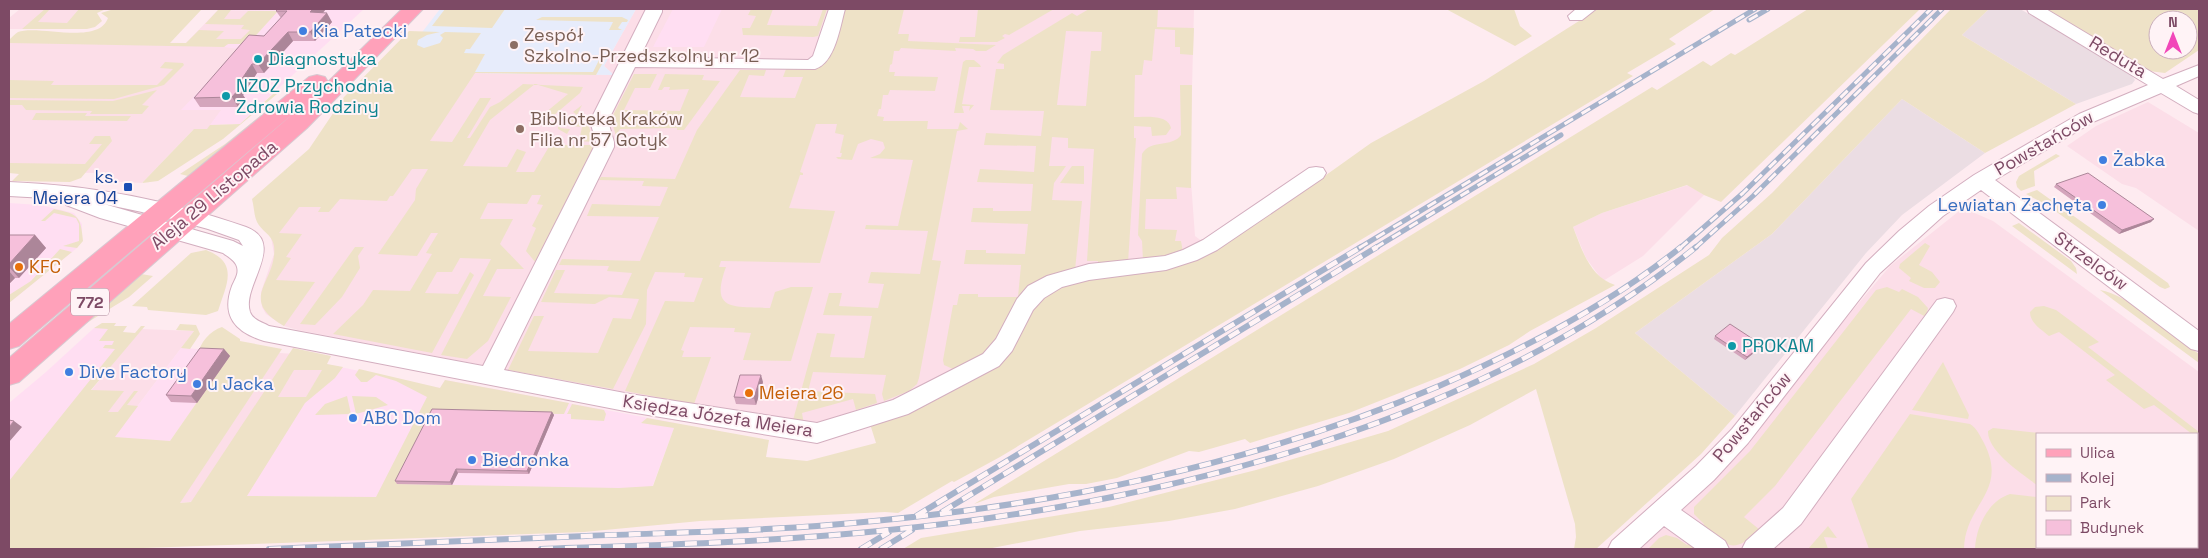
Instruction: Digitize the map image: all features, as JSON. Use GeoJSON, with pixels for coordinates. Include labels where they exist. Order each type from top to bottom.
{"type":"FeatureCollection","features":[{"type":"Feature","properties":{"kind":"main road","name":"Aleja 29 Listopada"},"geometry":{"type":"LineString","coordinates":[[9,374],[168,221],[396,9]]}},
{"type":"Feature","properties":{"kind":"main road","name":"Aleja 29 Listopada"},"geometry":{"type":"LineString","coordinates":[[9,340],[299,123],[412,9]]}},
{"type":"Feature","properties":{"kind":"street"},"geometry":{"type":"LineString","coordinates":[[490,376],[604,147],[605,142],[600,120],[630,62],[654,9]]}},
{"type":"Feature","properties":{"kind":"street"},"geometry":{"type":"LineString","coordinates":[[630,62],[809,65],[816,63],[821,57],[837,9]]}},
{"type":"Feature","properties":{"kind":"street","name":"Reduta"},"geometry":{"type":"LineString","coordinates":[[2035,9],[2199,108]]}},
{"type":"Feature","properties":{"kind":"street","name":"Powstańców"},"geometry":{"type":"LineString","coordinates":[[1621,549],[1705,473],[1740,436],[1873,268],[1906,236],[1936,211],[1981,180],[2095,112],[2199,70]]}},
{"type":"Feature","properties":{"kind":"street","name":"Księdza Józefa Meiera"},"geometry":{"type":"LineString","coordinates":[[168,221],[226,246],[247,264],[248,271],[238,309],[244,324],[256,330],[490,376],[806,433],[818,433],[900,407],[990,360],[1000,352],[1028,300],[1042,288],[1055,281],[1089,272],[1166,263],[1190,255],[1210,246],[1316,173]]}},
{"type":"Feature","properties":{"kind":"street","name":"Strzelców"},"geometry":{"type":"LineString","coordinates":[[1981,180],[2199,342]]}},
{"type":"Feature","properties":{"kind":"street"},"geometry":{"type":"LineString","coordinates":[[9,189],[68,194],[79,204],[168,221]]}},
{"type":"Feature","properties":{"kind":"street"},"geometry":{"type":"LineString","coordinates":[[1755,549],[1792,516],[1945,306]]}},
{"type":"Feature","properties":{"kind":"street"},"geometry":{"type":"LineString","coordinates":[[1662,510],[1716,549]]}},
{"type":"Feature","properties":{"kind":"shaded area"},"geometry":{"type":"Polygon","coordinates":[[[20,9],[91,9],[68,29],[9,29],[9,18],[20,9]]]}},
{"type":"Feature","properties":{"kind":"shaded area"},"geometry":{"type":"Polygon","coordinates":[[[364,9],[240,124],[210,125],[221,110],[181,110],[239,49],[224,47],[228,44],[248,44],[277,11],[218,10],[364,9]]]}},
{"type":"Feature","properties":{"kind":"shaded area","name":"Zespół Szkolno-Przedszkolny nr 12"},"geometry":{"type":"Polygon","coordinates":[[[440,9],[636,9],[604,66],[614,75],[474,73],[485,54],[406,53],[440,9]]]}},
{"type":"Feature","properties":{"kind":"shaded area"},"geometry":{"type":"Polygon","coordinates":[[[636,9],[1194,9],[1190,168],[1195,236],[1203,242],[906,395],[864,410],[804,426],[298,330],[284,326],[266,314],[262,307],[261,292],[274,254],[271,237],[320,173],[474,73],[614,75],[604,66],[636,9]]]}},
{"type":"Feature","properties":{"kind":"shaded area"},"geometry":{"type":"Polygon","coordinates":[[[673,9],[722,9],[704,47],[653,47],[673,9]]]}},
{"type":"Feature","properties":{"kind":"shaded area"},"geometry":{"type":"Polygon","coordinates":[[[1989,9],[2020,9],[2127,70],[2135,80],[2132,84],[2076,104],[1962,35],[1989,9]]]}},
{"type":"Feature","properties":{"kind":"shaded area"},"geometry":{"type":"Polygon","coordinates":[[[218,10],[278,11],[240,48],[222,110],[211,124],[231,131],[193,130],[142,183],[102,181],[105,174],[101,173],[9,172],[9,41],[186,43],[218,10]]]}},
{"type":"Feature","properties":{"kind":"shaded area"},"geometry":{"type":"Polygon","coordinates":[[[1902,99],[1985,153],[1902,215],[1866,253],[1735,416],[1635,333],[1772,234],[1902,99]]]}},
{"type":"Feature","properties":{"kind":"shaded area"},"geometry":{"type":"Polygon","coordinates":[[[2148,102],[2199,133],[2199,231],[2136,188],[2122,184],[2067,146],[2096,126],[2148,102]]]}},
{"type":"Feature","properties":{"kind":"shaded area"},"geometry":{"type":"Polygon","coordinates":[[[1688,185],[1704,195],[1643,256],[1603,281],[1586,258],[1573,227],[1602,213],[1688,185]]]}},
{"type":"Feature","properties":{"kind":"shaded area"},"geometry":{"type":"Polygon","coordinates":[[[9,203],[40,205],[74,213],[82,224],[82,241],[77,248],[9,303],[9,203]]]}},
{"type":"Feature","properties":{"kind":"shaded area"},"geometry":{"type":"Polygon","coordinates":[[[1963,208],[1993,221],[2199,372],[2199,549],[1640,549],[1728,458],[1890,266],[1963,208]]]}},
{"type":"Feature","properties":{"kind":"shaded area"},"geometry":{"type":"Polygon","coordinates":[[[111,327],[118,334],[135,334],[9,492],[9,403],[94,328],[111,327]]]}},
{"type":"Feature","properties":{"kind":"shaded area"},"geometry":{"type":"Polygon","coordinates":[[[141,329],[194,331],[58,512],[9,492],[141,329]]]}},
{"type":"Feature","properties":{"kind":"shaded area"},"geometry":{"type":"Polygon","coordinates":[[[210,334],[240,341],[170,441],[58,512],[181,348],[199,349],[210,334]]]}},
{"type":"Feature","properties":{"kind":"shaded area"},"geometry":{"type":"Polygon","coordinates":[[[279,353],[331,356],[247,496],[179,503],[279,353]]]}},
{"type":"Feature","properties":{"kind":"shaded area"},"geometry":{"type":"Polygon","coordinates":[[[326,364],[440,388],[445,380],[676,423],[650,493],[571,499],[247,496],[326,364]]]}},
{"type":"Feature","properties":{"kind":"green space"},"geometry":{"type":"Polygon","coordinates":[[[45,9],[50,9],[38,22],[67,23],[79,9],[106,9],[97,13],[102,21],[95,27],[87,29],[22,29],[45,9]]]}},
{"type":"Feature","properties":{"kind":"green space"},"geometry":{"type":"Polygon","coordinates":[[[114,9],[202,9],[170,43],[186,43],[199,30],[224,31],[216,39],[241,39],[250,30],[241,29],[244,25],[205,24],[218,10],[231,10],[224,19],[240,19],[248,11],[278,11],[248,44],[228,44],[224,47],[9,43],[9,40],[18,32],[27,30],[80,33],[93,31],[102,26],[108,18],[101,13],[114,9]]]}},
{"type":"Feature","properties":{"kind":"green space"},"geometry":{"type":"Polygon","coordinates":[[[445,9],[505,9],[492,28],[432,26],[445,9]]]}},
{"type":"Feature","properties":{"kind":"green space"},"geometry":{"type":"Polygon","coordinates":[[[751,9],[773,9],[767,25],[817,26],[823,9],[827,9],[818,36],[813,37],[743,35],[742,28],[750,28],[756,16],[748,15],[751,9]]]}},
{"type":"Feature","properties":{"kind":"green space"},"geometry":{"type":"Polygon","coordinates":[[[843,9],[904,9],[898,34],[909,34],[908,41],[996,45],[986,51],[955,48],[956,51],[901,48],[899,51],[894,51],[889,72],[895,72],[894,76],[938,77],[935,91],[890,90],[888,95],[883,95],[881,109],[879,109],[877,116],[884,117],[883,121],[928,121],[927,129],[958,129],[960,122],[968,129],[957,131],[932,260],[941,261],[917,384],[909,391],[884,401],[882,394],[886,375],[813,372],[808,391],[875,394],[877,403],[856,410],[853,399],[802,413],[804,425],[793,420],[817,333],[835,334],[830,357],[864,358],[872,316],[823,315],[829,293],[842,293],[839,306],[878,308],[884,284],[868,283],[871,272],[920,274],[928,231],[865,229],[866,225],[898,226],[913,160],[870,158],[880,154],[885,148],[883,142],[871,139],[858,144],[852,160],[838,159],[836,157],[841,157],[842,153],[840,153],[844,135],[835,133],[837,124],[816,124],[800,172],[803,175],[800,175],[789,208],[835,211],[820,263],[721,261],[719,267],[726,267],[721,293],[723,300],[728,304],[736,306],[770,308],[775,292],[791,287],[813,287],[791,361],[743,360],[751,333],[734,332],[735,328],[690,327],[681,350],[684,351],[682,357],[711,357],[694,404],[625,391],[665,301],[694,302],[703,278],[684,277],[685,273],[655,272],[647,290],[646,324],[613,389],[508,370],[534,316],[544,316],[528,351],[598,353],[613,318],[631,319],[639,299],[609,297],[595,304],[541,302],[556,270],[565,270],[554,293],[622,295],[632,273],[607,271],[609,266],[559,265],[562,259],[640,261],[659,217],[587,216],[592,204],[660,206],[668,187],[642,186],[644,181],[599,180],[601,177],[675,179],[697,130],[740,70],[766,70],[764,76],[749,75],[740,97],[795,98],[803,77],[783,77],[786,69],[811,69],[826,60],[843,9]]]}},
{"type":"Feature","properties":{"kind":"green space"},"geometry":{"type":"Polygon","coordinates":[[[978,9],[1054,9],[1009,35],[1005,34],[1002,36],[1005,38],[997,42],[959,42],[960,37],[975,37],[978,9]]]}},
{"type":"Feature","properties":{"kind":"green space"},"geometry":{"type":"Polygon","coordinates":[[[1089,9],[1158,9],[1157,27],[1194,28],[1193,55],[1180,54],[1180,47],[1175,47],[1175,30],[1155,29],[1152,61],[1144,60],[1142,75],[1135,75],[1134,117],[1161,118],[1166,120],[1171,128],[1166,135],[1152,136],[1151,127],[1134,126],[1134,138],[1136,138],[1128,263],[1098,266],[1098,261],[1087,261],[1094,149],[1068,148],[1068,138],[1052,137],[1049,166],[1066,166],[1054,183],[1052,200],[1082,201],[1075,270],[1015,310],[988,352],[955,370],[944,365],[943,360],[953,305],[957,305],[959,294],[978,294],[978,297],[1018,297],[1021,265],[964,264],[966,250],[986,250],[986,253],[1025,254],[1028,224],[971,222],[973,208],[993,208],[993,211],[1031,211],[1033,184],[977,182],[980,169],[1034,172],[1036,146],[984,145],[986,133],[1041,136],[1044,111],[990,110],[996,69],[1004,69],[1004,64],[997,63],[1003,55],[1072,13],[1077,16],[1089,9]],[[1066,31],[1057,105],[1086,106],[1091,51],[1101,51],[1102,32],[1066,31]]]}},
{"type":"Feature","properties":{"kind":"green space"},"geometry":{"type":"Polygon","coordinates":[[[1446,9],[1514,9],[1520,26],[1532,36],[1515,46],[1446,9]]]}},
{"type":"Feature","properties":{"kind":"green space"},"geometry":{"type":"Polygon","coordinates":[[[1598,9],[1715,9],[1669,39],[1676,44],[1627,73],[1633,76],[1000,457],[954,482],[952,481],[898,513],[885,512],[700,521],[584,532],[115,549],[9,549],[9,481],[115,349],[103,348],[105,345],[112,345],[114,341],[99,341],[108,329],[94,328],[102,323],[116,323],[114,326],[127,326],[123,332],[135,333],[141,326],[145,326],[91,390],[124,391],[108,412],[118,412],[134,391],[138,391],[127,405],[138,406],[115,437],[170,441],[229,356],[198,355],[203,341],[218,329],[222,327],[240,339],[240,341],[282,349],[180,503],[191,502],[293,348],[331,356],[327,364],[343,367],[335,378],[305,403],[247,496],[376,497],[427,397],[396,381],[376,375],[367,382],[361,382],[355,375],[359,369],[440,388],[445,380],[569,403],[564,414],[433,412],[397,484],[619,488],[653,486],[674,428],[641,423],[647,418],[769,440],[766,457],[807,461],[876,443],[870,424],[971,379],[1046,291],[1220,245],[1284,205],[1371,143],[1484,81],[1598,9]],[[294,370],[278,397],[306,397],[322,370],[294,370]]]}},
{"type":"Feature","properties":{"kind":"green space"},"geometry":{"type":"Polygon","coordinates":[[[1808,9],[1920,9],[1721,202],[1687,185],[1602,213],[1573,227],[1588,262],[1593,269],[1599,276],[1615,285],[1530,331],[1509,345],[1460,369],[1349,413],[1250,443],[1245,439],[1199,452],[1189,451],[1117,478],[994,497],[974,504],[1652,87],[1657,90],[1703,61],[1711,66],[1731,53],[1735,55],[1808,9]]]}},
{"type":"Feature","properties":{"kind":"green space"},"geometry":{"type":"Polygon","coordinates":[[[1951,9],[1989,9],[1962,35],[2076,104],[1985,153],[1902,99],[1772,234],[1635,333],[1735,416],[1701,454],[1596,549],[1574,549],[1576,537],[1575,524],[1536,389],[1470,425],[1394,459],[1318,486],[1235,509],[1169,521],[1080,531],[987,549],[903,549],[921,538],[1109,507],[1256,470],[1388,431],[1534,364],[1596,328],[1709,255],[1722,238],[1772,193],[1951,9]]]}},
{"type":"Feature","properties":{"kind":"green space"},"geometry":{"type":"Polygon","coordinates":[[[2043,9],[2199,9],[2198,51],[2198,10],[2148,10],[2148,60],[2184,60],[2165,73],[2149,71],[2043,9]]]}},
{"type":"Feature","properties":{"kind":"green space"},"geometry":{"type":"Polygon","coordinates":[[[542,17],[622,17],[628,20],[627,22],[622,22],[618,28],[622,30],[609,30],[613,22],[536,20],[542,17]]]}},
{"type":"Feature","properties":{"kind":"green space"},"geometry":{"type":"Polygon","coordinates":[[[409,31],[440,32],[427,35],[418,40],[417,45],[424,48],[440,43],[443,38],[440,35],[445,32],[481,33],[470,49],[466,49],[464,53],[485,54],[475,72],[593,72],[599,60],[595,60],[596,57],[606,57],[596,75],[475,73],[430,141],[452,142],[480,98],[491,98],[467,138],[470,138],[490,107],[500,102],[523,84],[534,85],[490,120],[463,166],[507,167],[517,149],[526,152],[516,172],[534,172],[550,145],[596,145],[536,263],[526,251],[536,228],[532,226],[543,205],[537,204],[541,195],[532,195],[527,204],[488,203],[480,219],[513,219],[500,244],[524,269],[497,269],[483,296],[511,297],[488,341],[467,359],[441,355],[491,259],[460,258],[452,272],[437,272],[425,293],[458,294],[470,272],[474,275],[432,353],[333,334],[363,305],[373,290],[410,291],[432,254],[426,253],[438,233],[431,233],[417,256],[378,254],[415,200],[416,189],[428,169],[412,169],[393,196],[390,196],[387,201],[340,199],[329,212],[318,212],[321,207],[299,207],[279,233],[302,234],[286,257],[291,258],[276,280],[315,282],[284,326],[270,316],[263,307],[261,298],[274,259],[274,246],[271,238],[257,222],[252,199],[309,149],[344,97],[409,31]]]}},
{"type":"Feature","properties":{"kind":"green space"},"geometry":{"type":"Polygon","coordinates":[[[974,60],[981,67],[969,67],[962,104],[974,105],[969,111],[970,106],[962,106],[964,113],[954,113],[963,62],[974,60]]]}},
{"type":"Feature","properties":{"kind":"green space"},"geometry":{"type":"Polygon","coordinates":[[[165,62],[183,63],[184,65],[164,85],[114,99],[9,98],[9,80],[54,81],[51,85],[157,85],[173,69],[160,68],[165,62]]]}},
{"type":"Feature","properties":{"kind":"green space"},"geometry":{"type":"Polygon","coordinates":[[[634,74],[657,74],[650,88],[635,88],[624,110],[680,111],[689,89],[669,90],[670,87],[664,87],[662,90],[658,90],[665,74],[704,75],[702,80],[720,81],[684,130],[677,130],[677,128],[620,129],[616,136],[611,119],[634,74]]]}},
{"type":"Feature","properties":{"kind":"green space"},"geometry":{"type":"Polygon","coordinates":[[[537,85],[583,87],[580,93],[553,116],[545,113],[568,94],[537,85]]]}},
{"type":"Feature","properties":{"kind":"green space"},"geometry":{"type":"Polygon","coordinates":[[[1180,85],[1192,85],[1191,188],[1176,187],[1177,199],[1146,199],[1145,229],[1177,230],[1175,241],[1181,241],[1183,252],[1143,261],[1142,241],[1138,235],[1142,154],[1150,147],[1172,141],[1181,135],[1180,85]]]}},
{"type":"Feature","properties":{"kind":"green space"},"geometry":{"type":"Polygon","coordinates":[[[157,90],[142,105],[149,106],[142,114],[90,114],[92,111],[26,110],[22,105],[9,105],[9,100],[113,101],[157,90]]]}},
{"type":"Feature","properties":{"kind":"green space"},"geometry":{"type":"Polygon","coordinates":[[[273,94],[277,94],[223,139],[158,181],[142,183],[194,129],[207,129],[210,125],[240,124],[273,94]]]}},
{"type":"Feature","properties":{"kind":"green space"},"geometry":{"type":"Polygon","coordinates":[[[280,100],[188,176],[180,174],[225,144],[280,100]]]}},
{"type":"Feature","properties":{"kind":"green space"},"geometry":{"type":"Polygon","coordinates":[[[582,105],[574,121],[588,122],[593,142],[579,141],[582,127],[571,126],[573,122],[563,122],[569,121],[576,114],[573,112],[582,105]]]}},
{"type":"Feature","properties":{"kind":"green space"},"geometry":{"type":"Polygon","coordinates":[[[36,113],[87,113],[85,116],[131,116],[127,121],[32,120],[36,113]]]}},
{"type":"Feature","properties":{"kind":"green space"},"geometry":{"type":"Polygon","coordinates":[[[563,122],[560,128],[570,129],[567,134],[558,129],[563,122]]]}},
{"type":"Feature","properties":{"kind":"green space"},"geometry":{"type":"Polygon","coordinates":[[[95,136],[110,136],[112,141],[81,178],[70,182],[12,181],[19,174],[9,173],[9,163],[85,164],[102,144],[89,144],[95,136]]]}},
{"type":"Feature","properties":{"kind":"green space"},"geometry":{"type":"Polygon","coordinates":[[[2056,154],[2060,156],[2034,171],[2035,186],[2021,191],[2017,187],[2016,182],[2019,176],[2056,154]]]}},
{"type":"Feature","properties":{"kind":"green space"},"geometry":{"type":"Polygon","coordinates":[[[1072,166],[1084,166],[1084,184],[1060,183],[1072,166]]]}},
{"type":"Feature","properties":{"kind":"green space"},"geometry":{"type":"Polygon","coordinates":[[[2037,190],[2168,283],[2170,287],[2165,289],[2160,287],[2047,205],[2026,194],[2037,190]]]}},
{"type":"Feature","properties":{"kind":"green space"},"geometry":{"type":"Polygon","coordinates":[[[54,209],[73,215],[77,218],[79,221],[83,241],[77,248],[63,246],[79,241],[79,224],[76,218],[54,213],[45,221],[41,221],[54,209]]]}},
{"type":"Feature","properties":{"kind":"green space"},"geometry":{"type":"Polygon","coordinates":[[[2019,223],[2071,261],[2076,268],[2077,274],[2012,226],[2019,223]]]}},
{"type":"Feature","properties":{"kind":"green space"},"geometry":{"type":"Polygon","coordinates":[[[1925,243],[1930,246],[1919,265],[1932,272],[1940,282],[1935,288],[1924,288],[1909,281],[1911,278],[1899,268],[1900,264],[1925,243]]]}},
{"type":"Feature","properties":{"kind":"green space"},"geometry":{"type":"Polygon","coordinates":[[[355,247],[364,247],[358,256],[360,268],[342,297],[315,325],[300,324],[355,247]]]}},
{"type":"Feature","properties":{"kind":"green space"},"geometry":{"type":"Polygon","coordinates":[[[60,249],[72,252],[9,303],[9,295],[31,281],[60,249]]]}},
{"type":"Feature","properties":{"kind":"green space"},"geometry":{"type":"Polygon","coordinates":[[[206,250],[217,255],[227,268],[227,284],[218,311],[206,315],[148,310],[147,307],[132,306],[191,253],[206,250]]]}},
{"type":"Feature","properties":{"kind":"green space"},"geometry":{"type":"Polygon","coordinates":[[[141,274],[153,276],[129,297],[85,324],[141,274]]]}},
{"type":"Feature","properties":{"kind":"green space"},"geometry":{"type":"Polygon","coordinates":[[[1887,287],[1899,292],[1902,289],[1918,297],[1928,308],[1926,317],[1911,309],[1775,486],[1744,517],[1760,530],[1743,543],[1730,545],[1701,528],[1704,524],[1694,514],[1694,507],[1750,451],[1876,290],[1887,287]]]}},
{"type":"Feature","properties":{"kind":"green space"},"geometry":{"type":"Polygon","coordinates":[[[2100,290],[2124,299],[2151,317],[2199,354],[2199,363],[2100,290]]]}},
{"type":"Feature","properties":{"kind":"green space"},"geometry":{"type":"Polygon","coordinates":[[[2044,306],[2056,310],[2099,342],[2088,347],[2199,432],[2199,440],[2198,433],[2191,433],[2154,405],[2144,409],[2106,380],[2115,375],[2059,332],[2049,336],[2039,328],[2030,316],[2030,312],[2035,307],[2044,306]]]}},
{"type":"Feature","properties":{"kind":"green space"},"geometry":{"type":"Polygon","coordinates":[[[180,324],[196,325],[200,334],[190,349],[181,348],[194,331],[176,330],[180,324]]]}},
{"type":"Feature","properties":{"kind":"green space"},"geometry":{"type":"Polygon","coordinates":[[[1943,362],[1969,415],[1968,419],[1912,410],[1943,362]]]}},
{"type":"Feature","properties":{"kind":"green space"},"geometry":{"type":"Polygon","coordinates":[[[347,396],[351,414],[315,415],[325,404],[347,396]]]}},
{"type":"Feature","properties":{"kind":"green space"},"geometry":{"type":"Polygon","coordinates":[[[352,396],[376,397],[388,405],[356,414],[352,396]]]}},
{"type":"Feature","properties":{"kind":"green space"},"geometry":{"type":"Polygon","coordinates":[[[572,404],[604,410],[606,414],[604,421],[571,419],[571,414],[567,414],[572,404]]]}},
{"type":"Feature","properties":{"kind":"green space"},"geometry":{"type":"Polygon","coordinates":[[[1910,414],[1970,424],[1984,443],[1990,460],[1992,474],[1989,486],[1966,533],[1964,549],[1869,549],[1851,499],[1910,414]]]}},
{"type":"Feature","properties":{"kind":"green space"},"geometry":{"type":"Polygon","coordinates":[[[1993,428],[2039,433],[2036,433],[2036,484],[1999,454],[1989,439],[1988,431],[1993,428]]]}},
{"type":"Feature","properties":{"kind":"green space"},"geometry":{"type":"Polygon","coordinates":[[[2010,494],[2036,497],[2036,548],[2111,549],[1975,549],[1978,532],[1985,516],[1995,502],[2010,494]]]}},
{"type":"Feature","properties":{"kind":"green space"},"geometry":{"type":"Polygon","coordinates":[[[1828,526],[1837,538],[1824,537],[1828,549],[1808,549],[1828,526]]]}},
{"type":"Feature","properties":{"kind":"green space"},"geometry":{"type":"Polygon","coordinates":[[[1666,535],[1677,538],[1687,545],[1691,540],[1703,549],[1648,549],[1659,538],[1666,535]]]}},
{"type":"Feature","properties":{"kind":"building"},"geometry":{"type":"Polygon","coordinates":[[[278,9],[313,9],[310,12],[327,13],[310,32],[288,32],[258,64],[252,64],[237,86],[239,89],[232,97],[194,98],[249,35],[264,36],[287,11],[276,11],[278,9]]]}},
{"type":"Feature","properties":{"kind":"building","name":"Lewiatan Zachęta"},"geometry":{"type":"Polygon","coordinates":[[[2088,173],[2154,219],[2122,230],[2056,184],[2088,173]]]}},
{"type":"Feature","properties":{"kind":"building"},"geometry":{"type":"Polygon","coordinates":[[[9,235],[35,235],[9,264],[9,235]]]}},
{"type":"Feature","properties":{"kind":"building"},"geometry":{"type":"Polygon","coordinates":[[[1730,324],[1762,345],[1747,357],[1715,336],[1730,324]]]}},
{"type":"Feature","properties":{"kind":"building"},"geometry":{"type":"Polygon","coordinates":[[[200,348],[224,349],[191,396],[166,395],[200,348]]]}},
{"type":"Feature","properties":{"kind":"building"},"geometry":{"type":"Polygon","coordinates":[[[740,375],[761,375],[754,398],[734,397],[740,375]]]}},
{"type":"Feature","properties":{"kind":"building","name":"Biedronka"},"geometry":{"type":"Polygon","coordinates":[[[432,409],[552,412],[527,471],[456,469],[450,482],[395,481],[432,409]]]}},
{"type":"Feature","properties":{"kind":"building"},"geometry":{"type":"Polygon","coordinates":[[[9,420],[14,421],[9,427],[9,420]]]}},
{"type":"Feature","properties":{"kind":"railway"},"geometry":{"type":"LineString","coordinates":[[1359,248],[1755,9]]}},
{"type":"Feature","properties":{"kind":"railway"},"geometry":{"type":"LineString","coordinates":[[1749,20],[1768,9]]}},
{"type":"Feature","properties":{"kind":"railway"},"geometry":{"type":"LineString","coordinates":[[1680,248],[1743,193],[1931,9]]}},
{"type":"Feature","properties":{"kind":"railway"},"geometry":{"type":"LineString","coordinates":[[1695,248],[1753,196],[1942,9]]}},
{"type":"Feature","properties":{"kind":"railway"},"geometry":{"type":"LineString","coordinates":[[1375,248],[1561,135]]}},
{"type":"Feature","properties":{"kind":"railway"},"geometry":{"type":"LineString","coordinates":[[916,516],[1361,247]]}},
{"type":"Feature","properties":{"kind":"railway"},"geometry":{"type":"LineString","coordinates":[[942,512],[1377,247]]}},
{"type":"Feature","properties":{"kind":"railway"},"geometry":{"type":"LineString","coordinates":[[269,549],[802,527],[946,513],[1019,503],[1162,475],[1302,437],[1371,413],[1439,386],[1503,357],[1595,307],[1625,288],[1681,247]]}},
{"type":"Feature","properties":{"kind":"railway"},"geometry":{"type":"LineString","coordinates":[[541,549],[758,540],[889,530],[994,517],[1100,499],[1208,475],[1314,445],[1417,407],[1517,362],[1610,309],[1696,247]]}},
{"type":"Feature","properties":{"kind":"railway"},"geometry":{"type":"LineString","coordinates":[[881,549],[912,530]]}},
{"type":"Feature","properties":{"kind":"railway"},"geometry":{"type":"LineString","coordinates":[[861,549],[889,532]]}},
{"type":"Feature","properties":{"kind":"place","name":"Kia Patecki"},"geometry":{"type":"Point","coordinates":[303,31]}},
{"type":"Feature","properties":{"kind":"place","name":"Zespół Szkolno-Przedszkolny nr 12"},"geometry":{"type":"Point","coordinates":[514,45]}},
{"type":"Feature","properties":{"kind":"place","name":"Diagnostyka"},"geometry":{"type":"Point","coordinates":[258,59]}},
{"type":"Feature","properties":{"kind":"place","name":"NZOZ Przychodnia Zdrowia Rodziny"},"geometry":{"type":"Point","coordinates":[226,96]}},
{"type":"Feature","properties":{"kind":"place","name":"Biblioteka Kraków Filia nr 57 Gotyk"},"geometry":{"type":"Point","coordinates":[520,129]}},
{"type":"Feature","properties":{"kind":"place","name":"Żabka"},"geometry":{"type":"Point","coordinates":[2103,160]}},
{"type":"Feature","properties":{"kind":"place","name":"ks. Meiera 04"},"geometry":{"type":"Point","coordinates":[128,187]}},
{"type":"Feature","properties":{"kind":"place","name":"Lewiatan Zachęta"},"geometry":{"type":"Point","coordinates":[2102,205]}},
{"type":"Feature","properties":{"kind":"place","name":"KFC"},"geometry":{"type":"Point","coordinates":[19,267]}},
{"type":"Feature","properties":{"kind":"place","name":"PROKAM"},"geometry":{"type":"Point","coordinates":[1732,346]}},
{"type":"Feature","properties":{"kind":"place","name":"Dive Factory"},"geometry":{"type":"Point","coordinates":[69,372]}},
{"type":"Feature","properties":{"kind":"place","name":"u Jacka"},"geometry":{"type":"Point","coordinates":[197,384]}},
{"type":"Feature","properties":{"kind":"place","name":"Meiera 26"},"geometry":{"type":"Point","coordinates":[749,393]}},
{"type":"Feature","properties":{"kind":"place","name":"ABC Dom"},"geometry":{"type":"Point","coordinates":[353,418]}},
{"type":"Feature","properties":{"kind":"place","name":"Biedronka"},"geometry":{"type":"Point","coordinates":[472,460]}}]}
